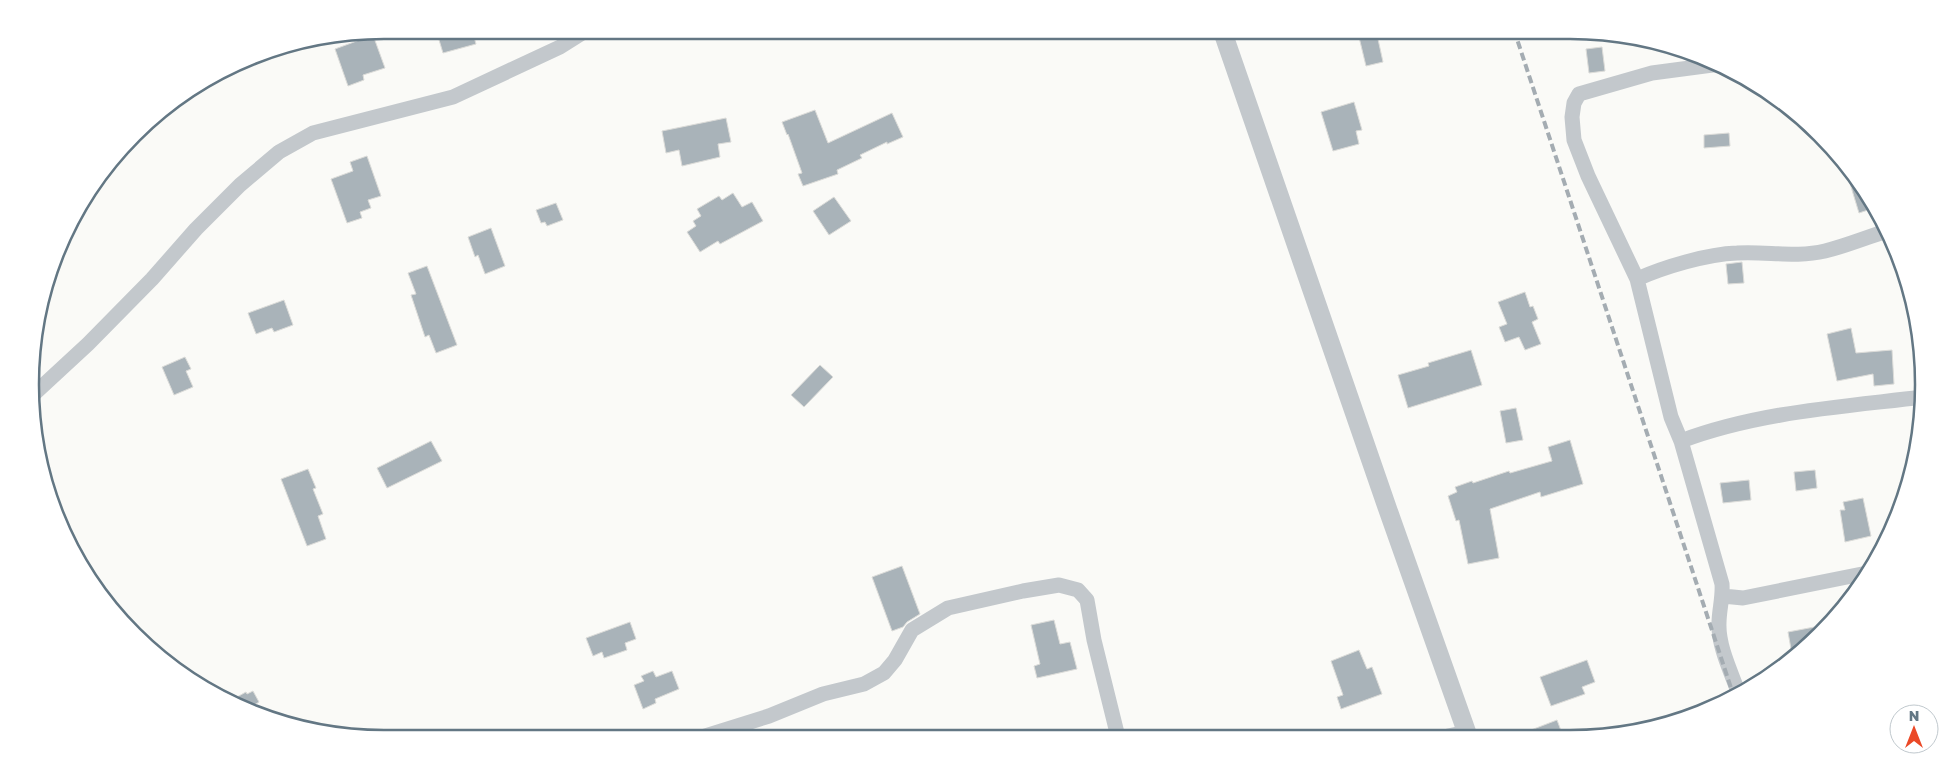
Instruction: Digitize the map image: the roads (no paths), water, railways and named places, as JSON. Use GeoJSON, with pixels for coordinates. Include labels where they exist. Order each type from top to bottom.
{"type":"FeatureCollection","features":[{"type":"Feature","properties":{"kind":"street"},"geometry":{"type":"LineString","coordinates":[[39,388],[88,344],[240,185],[279,152],[313,133],[454,97],[560,47],[573,39]]}},
{"type":"Feature","properties":{"kind":"street"},"geometry":{"type":"LineString","coordinates":[[1225,39],[1388,510],[1467,730]]}},
{"type":"Feature","properties":{"kind":"street"},"geometry":{"type":"LineString","coordinates":[[1705,66],[1643,76],[1578,94],[1574,103],[1572,117],[1574,140],[1588,176],[1637,278],[1671,417],[1681,441],[1717,562],[1723,596],[1719,633],[1737,687]]}},
{"type":"Feature","properties":{"kind":"street"},"geometry":{"type":"LineString","coordinates":[[1637,278],[1654,271],[1689,262],[1735,253],[1776,255],[1824,251],[1880,233]]}},
{"type":"Feature","properties":{"kind":"street"},"geometry":{"type":"LineString","coordinates":[[1681,441],[1707,431],[1761,417],[1915,398]]}},
{"type":"Feature","properties":{"kind":"street"},"geometry":{"type":"LineString","coordinates":[[1723,596],[1743,598],[1858,575]]}},
{"type":"Feature","properties":{"kind":"street"},"geometry":{"type":"LineString","coordinates":[[724,730],[769,716],[823,694],[864,684],[884,673],[912,630],[948,608],[1058,585],[1078,590],[1087,600],[1094,640],[1116,730]]}},
{"type":"Feature","properties":{"kind":"railway"},"geometry":{"type":"LineString","coordinates":[[1517,39],[1732,690]]}}]}
